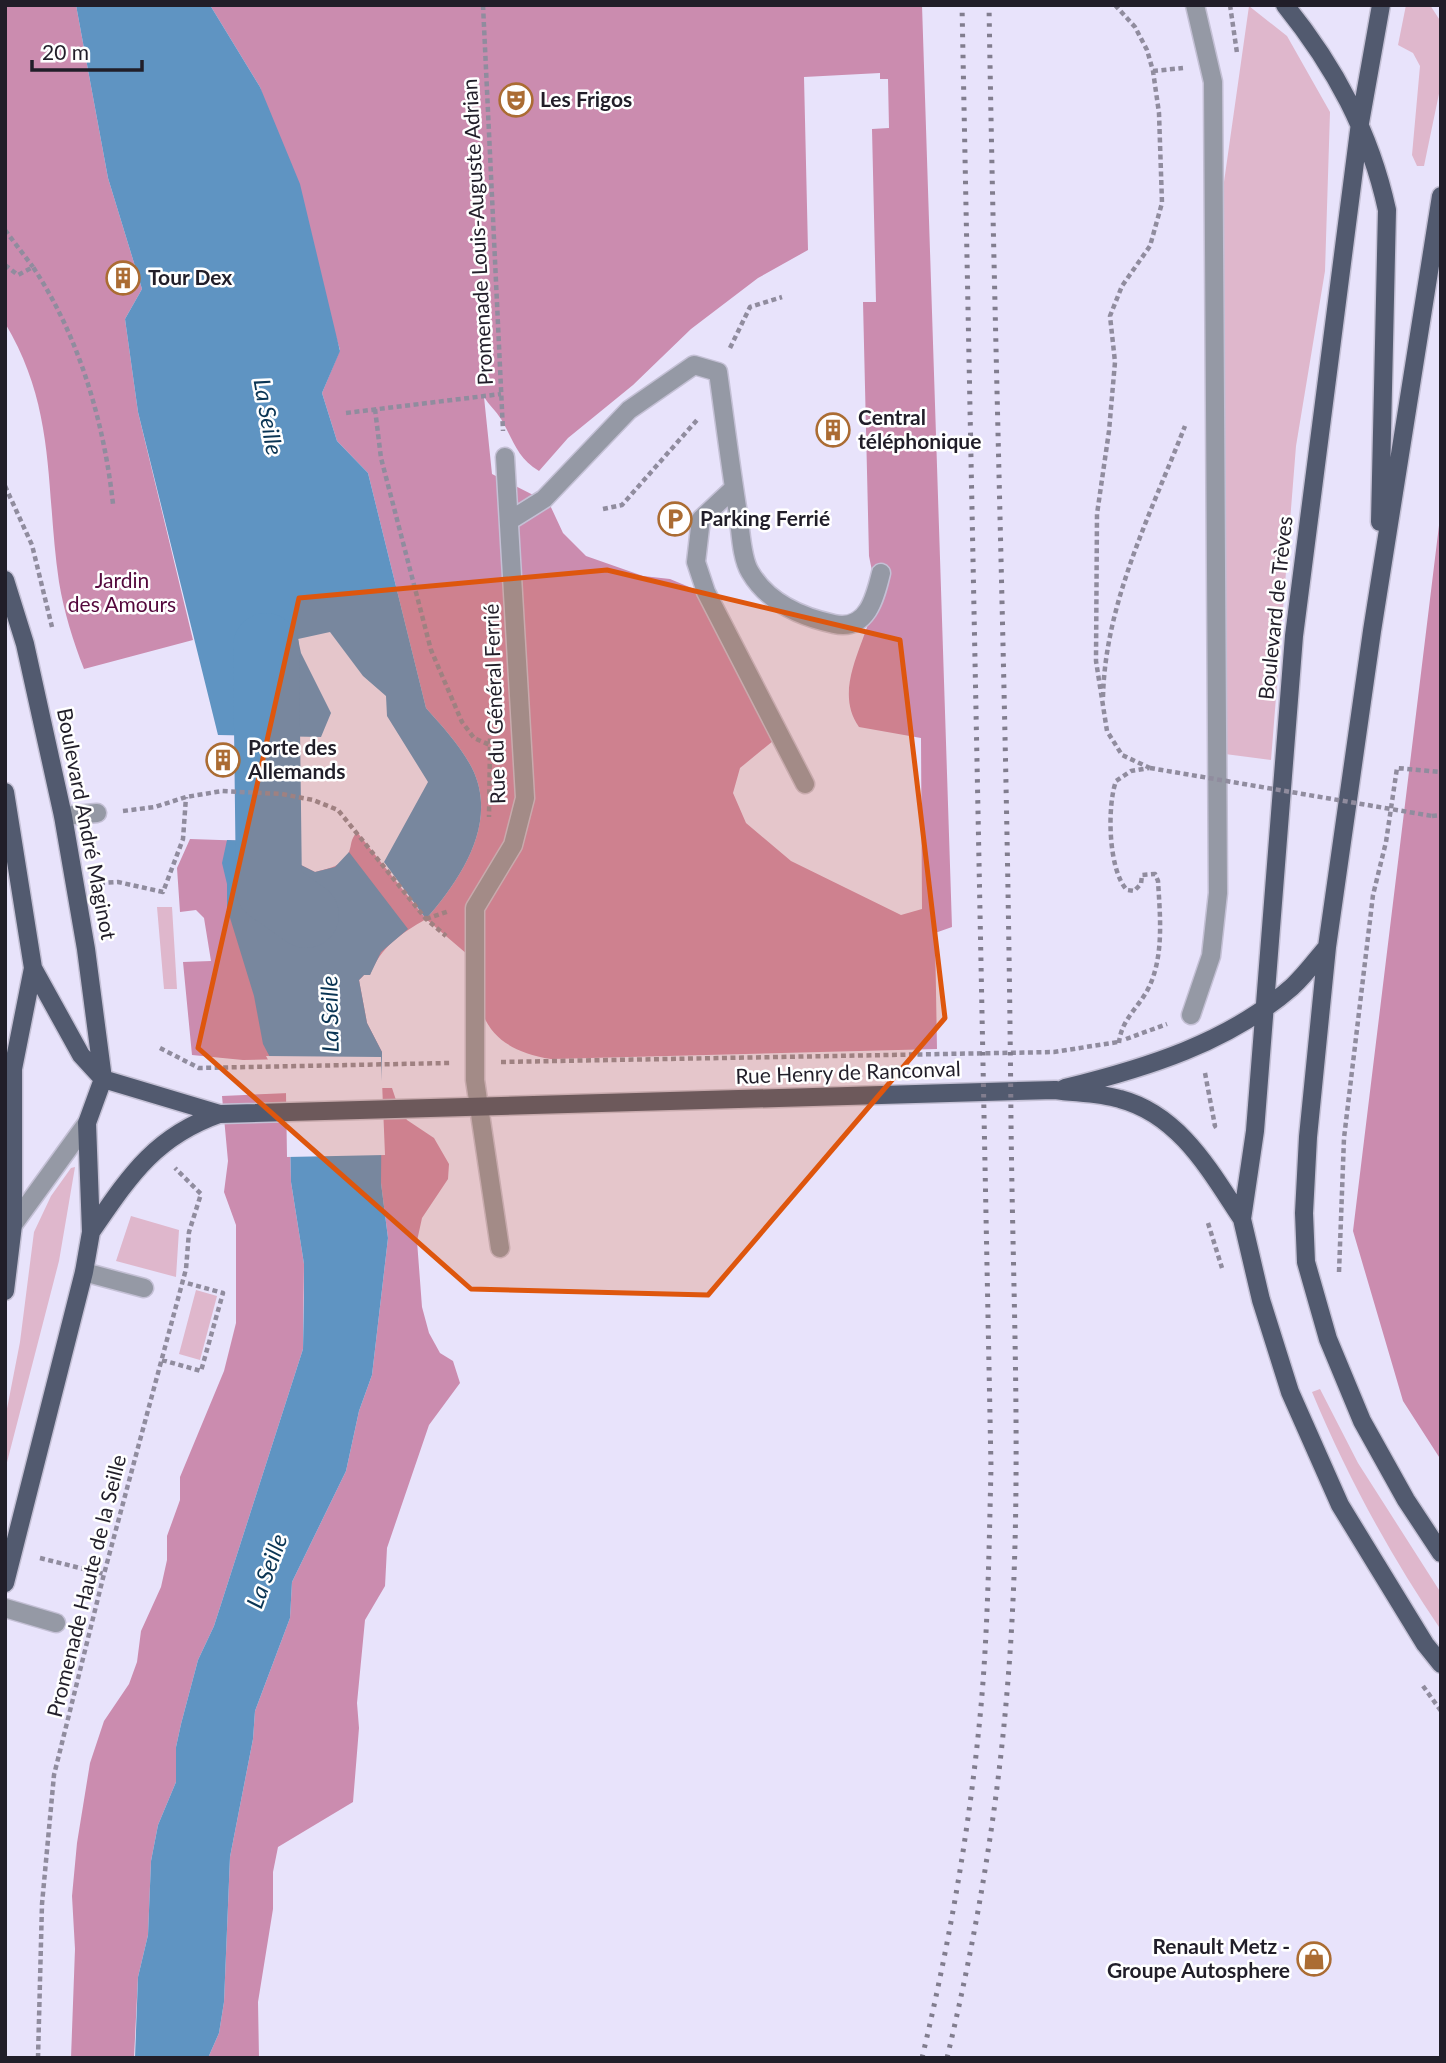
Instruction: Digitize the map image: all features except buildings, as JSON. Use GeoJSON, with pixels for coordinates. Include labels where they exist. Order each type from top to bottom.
{"type":"FeatureCollection","features":[{"type":"Feature","properties":{"kind":"main road"},"geometry":{"type":"LineString","coordinates":[[1285,5],[1332,68],[1360,122],[1377,165],[1387,210],[1380,582]]}},
{"type":"Feature","properties":{"kind":"main road","name":"Boulevard de Trèves"},"geometry":{"type":"LineString","coordinates":[[1242,1219],[1255,1132],[1294,636],[1360,122],[1381,5]]}},
{"type":"Feature","properties":{"kind":"main road"},"geometry":{"type":"LineString","coordinates":[[1441,196],[1380,582],[1327,947],[1305,1175],[1306,1262],[1328,1339],[1362,1421],[1406,1500],[1441,1553]]}},
{"type":"Feature","properties":{"kind":"main road","name":"Boulevard André Maginot"},"geometry":{"type":"LineString","coordinates":[[5,580],[28,656],[63,816],[103,1079],[87,1123],[91,1231],[84,1272],[5,1583]]}},
{"type":"Feature","properties":{"kind":"main road"},"geometry":{"type":"LineString","coordinates":[[5,792],[33,968],[81,1055],[103,1079],[220,1114]]}},
{"type":"Feature","properties":{"kind":"main road"},"geometry":{"type":"LineString","coordinates":[[1055,1090],[1128,1072],[1197,1047],[1263,1010],[1294,985],[1327,947]]}},
{"type":"Feature","properties":{"kind":"main road"},"geometry":{"type":"LineString","coordinates":[[6,1280],[13,1225],[13,1069],[33,968]]}},
{"type":"Feature","properties":{"kind":"main road","name":"Rue Henry de Ranconval"},"geometry":{"type":"LineString","coordinates":[[220,1114],[1055,1090],[1121,1099],[1166,1122],[1190,1142],[1242,1219]]}},
{"type":"Feature","properties":{"kind":"main road"},"geometry":{"type":"LineString","coordinates":[[91,1231],[150,1153],[194,1123],[220,1114]]}},
{"type":"Feature","properties":{"kind":"main road"},"geometry":{"type":"LineString","coordinates":[[1242,1219],[1261,1300],[1290,1392],[1340,1505],[1425,1644],[1441,1664]]}},
{"type":"Feature","properties":{"kind":"street"},"geometry":{"type":"LineString","coordinates":[[1191,1015],[1211,956],[1218,893],[1213,82],[1195,5]]}},
{"type":"Feature","properties":{"kind":"street"},"geometry":{"type":"LineString","coordinates":[[509,521],[544,499],[629,411],[694,365],[718,372],[734,488],[750,572],[773,599],[804,618],[840,625],[860,621],[873,605],[881,573]]}},
{"type":"Feature","properties":{"kind":"street","name":"Rue du Général Ferrié"},"geometry":{"type":"LineString","coordinates":[[500,1248],[475,1062],[475,908],[513,845],[525,799],[505,457]]}},
{"type":"Feature","properties":{"kind":"street"},"geometry":{"type":"LineString","coordinates":[[734,488],[701,519],[696,562],[706,592],[805,784]]}},
{"type":"Feature","properties":{"kind":"street"},"geometry":{"type":"LineString","coordinates":[[63,816],[97,813]]}},
{"type":"Feature","properties":{"kind":"street"},"geometry":{"type":"LineString","coordinates":[[13,1225],[87,1123]]}},
{"type":"Feature","properties":{"kind":"street"},"geometry":{"type":"LineString","coordinates":[[84,1272],[144,1288]]}},
{"type":"Feature","properties":{"kind":"street"},"geometry":{"type":"LineString","coordinates":[[5,1608],[57,1623]]}},
{"type":"Feature","properties":{"kind":"path","name":"Promenade Louis-Auguste Adrian"},"geometry":{"type":"LineString","coordinates":[[483,5],[505,457]]}},
{"type":"Feature","properties":{"kind":"path"},"geometry":{"type":"LineString","coordinates":[[1115,5],[1135,27],[1147,50],[1153,71],[1159,113],[1162,203],[1150,246],[1122,286],[1110,316],[1115,362],[1113,399],[1097,514],[1096,661],[1107,731],[1122,755],[1150,768],[1441,816]]}},
{"type":"Feature","properties":{"kind":"path"},"geometry":{"type":"LineString","coordinates":[[5,230],[57,302],[107,446],[113,504]]}},
{"type":"Feature","properties":{"kind":"path"},"geometry":{"type":"LineString","coordinates":[[5,265],[18,275],[33,267]]}},
{"type":"Feature","properties":{"kind":"path"},"geometry":{"type":"LineString","coordinates":[[346,413],[501,394]]}},
{"type":"Feature","properties":{"kind":"path"},"geometry":{"type":"LineString","coordinates":[[375,409],[381,458],[431,650],[462,722],[474,738],[490,745],[489,821]]}},
{"type":"Feature","properties":{"kind":"path"},"geometry":{"type":"LineString","coordinates":[[1103,712],[1104,664],[1111,627],[1189,416]]}},
{"type":"Feature","properties":{"kind":"path"},"geometry":{"type":"LineString","coordinates":[[603,509],[622,505],[695,423]]}},
{"type":"Feature","properties":{"kind":"path"},"geometry":{"type":"LineString","coordinates":[[5,486],[32,545],[53,633]]}},
{"type":"Feature","properties":{"kind":"path"},"geometry":{"type":"LineString","coordinates":[[1128,1072],[1119,1042],[1123,1025],[1149,986],[1156,965],[1160,923],[1158,881],[1155,874],[1143,875],[1141,884],[1134,891],[1127,890],[1119,878],[1110,806],[1116,781],[1131,771],[1150,768]]}},
{"type":"Feature","properties":{"kind":"path"},"geometry":{"type":"LineString","coordinates":[[1343,1284],[1339,1272],[1345,1138],[1373,895],[1386,842],[1397,768],[1441,772]]}},
{"type":"Feature","properties":{"kind":"path"},"geometry":{"type":"LineString","coordinates":[[97,813],[155,807],[186,797],[222,791],[282,794],[313,800],[338,810],[426,919],[451,910]]}},
{"type":"Feature","properties":{"kind":"path"},"geometry":{"type":"LineString","coordinates":[[75,884],[118,882],[163,892],[183,839],[186,797]]}},
{"type":"Feature","properties":{"kind":"path"},"geometry":{"type":"LineString","coordinates":[[160,1048],[199,1068],[1054,1052],[1119,1042],[1191,1015]]}},
{"type":"Feature","properties":{"kind":"path"},"geometry":{"type":"LineString","coordinates":[[1190,1142],[1215,1126],[1197,1047]]}},
{"type":"Feature","properties":{"kind":"path","name":"Promenade Haute de la Seille"},"geometry":{"type":"LineString","coordinates":[[38,2058],[48,1814],[54,1775],[104,1574],[183,1282],[189,1232],[201,1194],[172,1165],[150,1153]]}},
{"type":"Feature","properties":{"kind":"path"},"geometry":{"type":"LineString","coordinates":[[162,1360],[201,1371],[223,1293],[183,1282]]}},
{"type":"Feature","properties":{"kind":"path"},"geometry":{"type":"LineString","coordinates":[[13,1551],[104,1574]]}},
{"type":"Feature","properties":{"kind":"highlighted area"},"geometry":{"type":"Polygon","coordinates":[[[607,570],[900,640],[945,1018],[708,1295],[471,1289],[198,1048],[299,598],[607,570]]]}},
{"type":"Feature","properties":{"kind":"shaded area"},"geometry":{"type":"Polygon","coordinates":[[[1406,5],[1430,5],[1441,22],[1441,84],[1424,166],[1417,166],[1412,155],[1420,66],[1413,53],[1398,45],[1406,5]]]}},
{"type":"Feature","properties":{"kind":"shaded area"},"geometry":{"type":"Polygon","coordinates":[[[1249,6],[1287,36],[1330,112],[1325,271],[1296,446],[1271,760],[1225,754],[1222,196],[1249,6]]]}},
{"type":"Feature","properties":{"kind":"shaded area"},"geometry":{"type":"Polygon","coordinates":[[[157,907],[172,907],[177,989],[164,989],[157,907]]]}},
{"type":"Feature","properties":{"kind":"shaded area"},"geometry":{"type":"Polygon","coordinates":[[[75,1167],[59,1261],[5,1470],[5,1419],[20,1342],[34,1232],[51,1196],[71,1168],[75,1167]]]}},
{"type":"Feature","properties":{"kind":"shaded area"},"geometry":{"type":"Polygon","coordinates":[[[131,1216],[179,1230],[176,1277],[116,1261],[131,1216]]]}},
{"type":"Feature","properties":{"kind":"shaded area"},"geometry":{"type":"Polygon","coordinates":[[[196,1290],[217,1296],[200,1360],[179,1354],[196,1290]]]}},
{"type":"Feature","properties":{"kind":"shaded area"},"geometry":{"type":"Polygon","coordinates":[[[1320,1389],[1358,1463],[1441,1593],[1441,1630],[1404,1573],[1355,1484],[1312,1392],[1320,1389]]]}},
{"type":"Feature","properties":{"kind":"green space","name":"Jardin des Amours"},"geometry":{"type":"Polygon","coordinates":[[[5,5],[76,5],[108,178],[142,289],[125,319],[138,412],[193,640],[84,669],[69,626],[59,582],[41,418],[22,355],[5,323],[5,5]]]}},
{"type":"Feature","properties":{"kind":"green space"},"geometry":{"type":"Polygon","coordinates":[[[210,5],[922,5],[952,927],[935,933],[937,1049],[551,1059],[513,1047],[500,1039],[490,1028],[478,999],[474,960],[426,919],[452,886],[472,849],[479,829],[479,788],[462,751],[426,708],[368,473],[337,441],[322,393],[340,350],[260,87],[210,5]],[[880,73],[804,77],[808,250],[758,278],[691,329],[633,385],[568,438],[539,471],[520,454],[501,419],[484,397],[492,474],[549,503],[563,533],[586,556],[643,576],[670,579],[694,589],[755,697],[773,741],[740,768],[733,793],[746,823],[791,861],[901,915],[922,909],[921,738],[859,727],[851,711],[849,694],[851,676],[873,606],[875,589],[869,556],[863,302],[876,302],[872,129],[889,128],[888,79],[880,79],[880,73]]]}},
{"type":"Feature","properties":{"kind":"green space"},"geometry":{"type":"Polygon","coordinates":[[[1441,509],[1441,1460],[1403,1401],[1353,1231],[1441,509]]]}},
{"type":"Feature","properties":{"kind":"green space"},"geometry":{"type":"Polygon","coordinates":[[[357,832],[426,919],[393,942],[380,956],[370,975],[364,975],[359,980],[367,1023],[382,1052],[381,1057],[243,1060],[192,1055],[183,962],[211,961],[204,918],[196,910],[180,912],[177,868],[190,839],[281,842],[297,863],[315,872],[343,861],[357,832]]]}},
{"type":"Feature","properties":{"kind":"green space"},"geometry":{"type":"Polygon","coordinates":[[[381,1088],[392,1088],[398,1106],[407,1120],[434,1138],[449,1164],[448,1179],[422,1218],[417,1241],[422,1307],[429,1333],[440,1353],[453,1361],[460,1383],[429,1425],[387,1548],[385,1586],[365,1620],[357,1703],[359,1728],[353,1802],[278,1847],[273,1872],[273,1909],[258,2002],[259,2058],[208,2058],[219,2033],[224,2002],[230,1857],[253,1739],[255,1711],[290,1618],[292,1582],[346,1471],[359,1411],[372,1375],[388,1238],[381,1183],[381,1088]]]}},
{"type":"Feature","properties":{"kind":"green space"},"geometry":{"type":"Polygon","coordinates":[[[289,1093],[291,1182],[304,1264],[303,1349],[214,1626],[198,1660],[181,1724],[176,1747],[176,1782],[158,1825],[151,1861],[148,1935],[138,1977],[134,2058],[71,2058],[75,1949],[72,1896],[77,1843],[90,1763],[104,1721],[129,1684],[137,1662],[141,1631],[161,1587],[167,1560],[167,1536],[180,1500],[180,1477],[224,1371],[236,1323],[236,1225],[224,1192],[228,1161],[222,1096],[289,1093]]]}},
{"type":"Feature","properties":{"kind":"water"},"geometry":{"type":"Polygon","coordinates":[[[76,5],[210,5],[260,87],[300,184],[340,351],[322,393],[337,441],[368,473],[426,708],[462,751],[479,788],[479,829],[472,849],[452,886],[426,919],[384,862],[428,782],[387,716],[386,696],[363,676],[330,632],[298,639],[301,653],[331,713],[321,737],[218,735],[138,412],[125,319],[142,289],[108,178],[76,5]]]}},
{"type":"Feature","properties":{"kind":"water"},"geometry":{"type":"Polygon","coordinates":[[[227,840],[281,842],[297,863],[315,872],[335,867],[349,852],[408,929],[381,952],[370,975],[364,975],[359,980],[367,1023],[382,1052],[381,1183],[388,1238],[372,1375],[359,1411],[346,1471],[292,1582],[290,1618],[255,1711],[253,1739],[230,1857],[224,2002],[219,2033],[208,2058],[135,2058],[138,1977],[148,1935],[151,1861],[158,1825],[176,1782],[176,1747],[181,1724],[198,1660],[214,1626],[303,1349],[304,1264],[291,1182],[289,1093],[263,1044],[254,996],[227,908],[227,884],[222,863],[227,840]]]}},
{"type":"Feature","properties":{"kind":"pier"},"geometry":{"type":"Polygon","coordinates":[[[266,1056],[381,1057],[385,1155],[287,1157],[286,1093],[266,1056]]]}},
{"type":"Feature","properties":{"kind":"waterway","name":"La Seille"},"geometry":{"type":"LineString","coordinates":[[266,646],[269,889],[306,915]]}},
{"type":"Feature","properties":{"kind":"railway"},"geometry":{"type":"LineString","coordinates":[[922,2058],[941,1973],[970,1803],[985,1655],[991,1467],[962,5]]}},
{"type":"Feature","properties":{"kind":"railway"},"geometry":{"type":"LineString","coordinates":[[947,2058],[968,1964],[992,1823],[1008,1680],[1015,1541],[1016,1401],[1007,843],[989,5]]}},
{"type":"Feature","properties":{"kind":"place","name":"Les Frigos"},"geometry":{"type":"Point","coordinates":[516,100]}},
{"type":"Feature","properties":{"kind":"place","name":"Tour Dex"},"geometry":{"type":"Point","coordinates":[123,278]}},
{"type":"Feature","properties":{"kind":"place","name":"Central téléphonique"},"geometry":{"type":"Point","coordinates":[833,430]}},
{"type":"Feature","properties":{"kind":"place","name":"Parking Ferrié"},"geometry":{"type":"Point","coordinates":[675,519]}},
{"type":"Feature","properties":{"kind":"place","name":"Porte des Allemands"},"geometry":{"type":"Point","coordinates":[223,760]}},
{"type":"Feature","properties":{"kind":"place","name":"Renault Metz - Groupe Autosphere"},"geometry":{"type":"Point","coordinates":[1314,1959]}}]}
